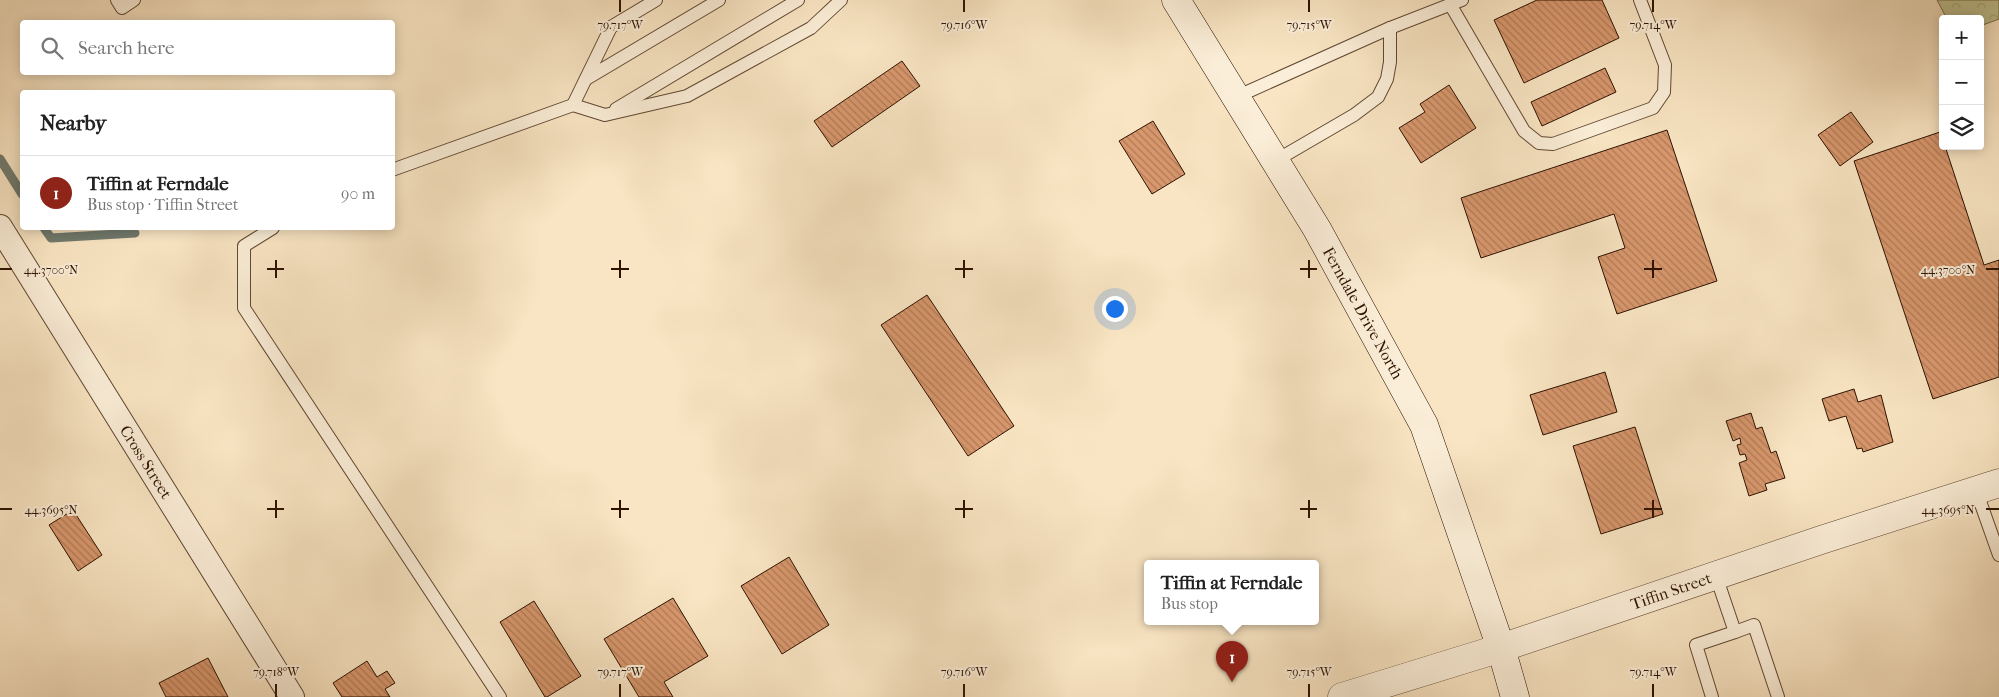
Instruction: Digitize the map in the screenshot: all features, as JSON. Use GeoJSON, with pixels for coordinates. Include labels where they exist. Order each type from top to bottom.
{"type":"FeatureCollection","features":[{"type":"Feature","properties":{"kind":"main road","name":"Ferndale Drive North"},"geometry":{"type":"LineString","coordinates":[[1176,0],[1317,229],[1424,425],[1501,648],[1515,697]]}},
{"type":"Feature","properties":{"kind":"main road","name":"Tiffin Street"},"geometry":{"type":"LineString","coordinates":[[1342,697],[1501,648],[1988,486]]}},
{"type":"Feature","properties":{"kind":"street","name":"Cross Street"},"geometry":{"type":"LineString","coordinates":[[0,227],[292,697]]}},
{"type":"Feature","properties":{"kind":"lane"},"geometry":{"type":"LineString","coordinates":[[117,0],[122,8],[134,0]]}},
{"type":"Feature","properties":{"kind":"lane"},"geometry":{"type":"LineString","coordinates":[[573,105],[611,27],[656,0]]}},
{"type":"Feature","properties":{"kind":"lane"},"geometry":{"type":"LineString","coordinates":[[585,80],[719,0]]}},
{"type":"Feature","properties":{"kind":"lane"},"geometry":{"type":"LineString","coordinates":[[605,114],[798,0]]}},
{"type":"Feature","properties":{"kind":"lane"},"geometry":{"type":"LineString","coordinates":[[395,169],[573,105],[605,114],[687,96],[811,28],[841,0]]}},
{"type":"Feature","properties":{"kind":"lane"},"geometry":{"type":"LineString","coordinates":[[1236,97],[1390,28],[1456,2],[1524,131],[1539,143],[1554,144],[1653,108],[1664,92],[1665,65],[1640,0]]}},
{"type":"Feature","properties":{"kind":"lane"},"geometry":{"type":"LineString","coordinates":[[1275,161],[1354,114],[1378,97],[1387,79],[1390,62],[1390,28]]}},
{"type":"Feature","properties":{"kind":"lane"},"geometry":{"type":"LineString","coordinates":[[270,230],[244,246],[244,308],[500,697]]}},
{"type":"Feature","properties":{"kind":"lane"},"geometry":{"type":"LineString","coordinates":[[1988,486],[1999,555]]}},
{"type":"Feature","properties":{"kind":"lane"},"geometry":{"type":"LineString","coordinates":[[1716,576],[1735,632]]}},
{"type":"Feature","properties":{"kind":"lane"},"geometry":{"type":"LineString","coordinates":[[1712,697],[1696,645],[1754,625],[1778,697]]}},
{"type":"Feature","properties":{"kind":"green space"},"geometry":{"type":"Polygon","coordinates":[[[1937,0],[1999,0],[1999,19],[1984,25],[1984,15],[1945,15],[1937,0]]]}},
{"type":"Feature","properties":{"kind":"building"},"geometry":{"type":"Polygon","coordinates":[[[1537,0],[1602,0],[1619,38],[1524,83],[1494,20],[1537,0]]]}},
{"type":"Feature","properties":{"kind":"building"},"geometry":{"type":"Polygon","coordinates":[[[902,61],[920,86],[832,147],[814,121],[902,61]]]}},
{"type":"Feature","properties":{"kind":"building"},"geometry":{"type":"Polygon","coordinates":[[[1605,68],[1616,92],[1542,126],[1531,102],[1605,68]]]}},
{"type":"Feature","properties":{"kind":"building"},"geometry":{"type":"Polygon","coordinates":[[[1449,85],[1476,128],[1421,163],[1399,128],[1425,112],[1420,104],[1449,85]]]}},
{"type":"Feature","properties":{"kind":"building"},"geometry":{"type":"Polygon","coordinates":[[[1851,112],[1873,142],[1840,166],[1818,135],[1851,112]]]}},
{"type":"Feature","properties":{"kind":"building"},"geometry":{"type":"Polygon","coordinates":[[[1153,121],[1185,174],[1152,194],[1119,141],[1153,121]]]}},
{"type":"Feature","properties":{"kind":"building"},"geometry":{"type":"Polygon","coordinates":[[[1667,130],[1717,281],[1617,314],[1598,257],[1625,248],[1614,214],[1481,258],[1461,198],[1667,130]]]}},
{"type":"Feature","properties":{"kind":"building"},"geometry":{"type":"Polygon","coordinates":[[[1939,132],[1939,150],[1946,150],[1984,265],[1999,260],[1999,377],[1933,399],[1854,161],[1939,132]]]}},
{"type":"Feature","properties":{"kind":"building"},"geometry":{"type":"Polygon","coordinates":[[[927,295],[1014,426],[968,456],[881,325],[927,295]]]}},
{"type":"Feature","properties":{"kind":"building"},"geometry":{"type":"Polygon","coordinates":[[[1605,372],[1617,412],[1543,435],[1530,395],[1605,372]]]}},
{"type":"Feature","properties":{"kind":"building"},"geometry":{"type":"Polygon","coordinates":[[[1854,389],[1858,402],[1881,395],[1893,442],[1863,452],[1862,448],[1857,449],[1846,416],[1829,421],[1822,399],[1854,389]]]}},
{"type":"Feature","properties":{"kind":"building"},"geometry":{"type":"Polygon","coordinates":[[[1751,413],[1756,429],[1762,427],[1771,453],[1776,451],[1785,478],[1765,484],[1767,490],[1749,496],[1739,463],[1747,460],[1745,454],[1740,455],[1737,445],[1741,444],[1740,438],[1733,441],[1726,421],[1751,413]]]}},
{"type":"Feature","properties":{"kind":"building"},"geometry":{"type":"Polygon","coordinates":[[[1635,427],[1663,514],[1601,534],[1573,446],[1635,427]]]}},
{"type":"Feature","properties":{"kind":"building"},"geometry":{"type":"Polygon","coordinates":[[[73,510],[102,555],[78,571],[49,525],[73,510]]]}},
{"type":"Feature","properties":{"kind":"building"},"geometry":{"type":"Polygon","coordinates":[[[789,557],[829,625],[782,654],[741,586],[789,557]]]}},
{"type":"Feature","properties":{"kind":"building"},"geometry":{"type":"Polygon","coordinates":[[[673,598],[708,656],[664,682],[673,697],[639,697],[604,639],[673,598]]]}},
{"type":"Feature","properties":{"kind":"building"},"geometry":{"type":"Polygon","coordinates":[[[534,601],[581,676],[547,697],[545,697],[500,622],[534,601]]]}},
{"type":"Feature","properties":{"kind":"building"},"geometry":{"type":"Polygon","coordinates":[[[208,658],[228,697],[166,697],[159,683],[208,658]]]}},
{"type":"Feature","properties":{"kind":"building"},"geometry":{"type":"Polygon","coordinates":[[[367,661],[377,677],[387,671],[395,683],[385,689],[390,697],[342,697],[333,683],[367,661]]]}},
{"type":"Feature","properties":{"kind":"waterway"},"geometry":{"type":"LineString","coordinates":[[0,159],[20,191]]}},
{"type":"Feature","properties":{"kind":"waterway"},"geometry":{"type":"LineString","coordinates":[[45,230],[51,238],[135,233]]}},
{"type":"Feature","properties":{"kind":"place","name":"Tiffin at Ferndale"},"geometry":{"type":"Point","coordinates":[1232,682]}}]}
